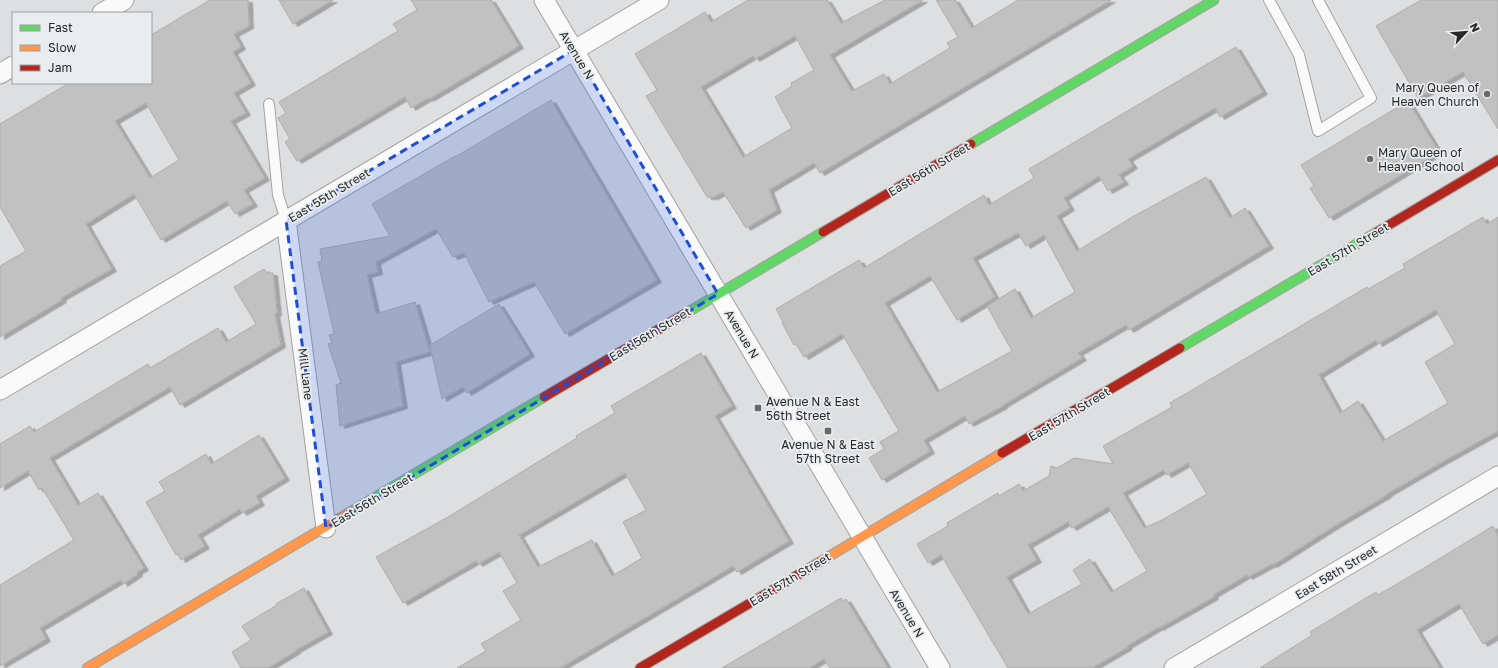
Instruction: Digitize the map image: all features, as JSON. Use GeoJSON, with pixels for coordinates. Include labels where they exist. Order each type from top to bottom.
{"type":"FeatureCollection","features":[{"type":"Feature","properties":{"kind":"street"},"geometry":{"type":"LineString","coordinates":[[104,12],[124,0]]}},
{"type":"Feature","properties":{"kind":"street","name":"Avenue N"},"geometry":{"type":"LineString","coordinates":[[544,0],[940,668]]}},
{"type":"Feature","properties":{"kind":"street","name":"East 55th Street"},"geometry":{"type":"LineString","coordinates":[[0,390],[659,0]]}},
{"type":"Feature","properties":{"kind":"street","name":"East 56th Street"},"geometry":{"type":"LineString","coordinates":[[87,668],[326,528],[1214,0]]}},
{"type":"Feature","properties":{"kind":"street"},"geometry":{"type":"LineString","coordinates":[[0,74],[12,67]]}},
{"type":"Feature","properties":{"kind":"street","name":"East 57th Street"},"geometry":{"type":"LineString","coordinates":[[640,668],[1498,160]]}},
{"type":"Feature","properties":{"kind":"street","name":"Mill Lane"},"geometry":{"type":"LineString","coordinates":[[286,220],[326,528]]}},
{"type":"Feature","properties":{"kind":"street","name":"East 58th Street"},"geometry":{"type":"LineString","coordinates":[[1174,668],[1498,476]]}},
{"type":"Feature","properties":{"kind":"lane"},"geometry":{"type":"LineString","coordinates":[[1269,0],[1299,55],[1318,131],[1371,98],[1318,0]]}},
{"type":"Feature","properties":{"kind":"lane"},"geometry":{"type":"LineString","coordinates":[[269,104],[278,195],[286,220]]}},
{"type":"Feature","properties":{"kind":"highlighted area"},"geometry":{"type":"Polygon","coordinates":[[[574,50],[718,294],[326,528],[286,220],[574,50]]]}},
{"type":"Feature","properties":{"kind":"building"},"geometry":{"type":"Polygon","coordinates":[[[210,0],[248,0],[249,26],[234,34],[241,47],[233,52],[251,83],[234,93],[246,113],[231,121],[265,178],[244,190],[253,204],[235,214],[227,201],[161,240],[134,194],[86,224],[112,269],[61,298],[62,300],[0,337],[0,266],[26,251],[0,207],[0,124],[67,84],[152,84],[152,34],[210,0]],[[146,103],[115,121],[150,178],[179,160],[146,103]]]}},
{"type":"Feature","properties":{"kind":"building"},"geometry":{"type":"Polygon","coordinates":[[[279,0],[333,0],[293,24],[279,0]]]}},
{"type":"Feature","properties":{"kind":"building"},"geometry":{"type":"Polygon","coordinates":[[[411,0],[491,0],[519,46],[411,108],[405,97],[297,161],[285,142],[290,139],[278,118],[286,113],[279,102],[398,31],[393,24],[417,10],[411,0]]]}},
{"type":"Feature","properties":{"kind":"building"},"geometry":{"type":"Polygon","coordinates":[[[748,0],[827,0],[841,23],[885,0],[923,0],[830,55],[852,91],[884,74],[890,84],[950,48],[947,43],[958,37],[936,0],[955,0],[972,28],[1018,0],[1111,0],[820,173],[814,163],[769,190],[777,210],[746,228],[723,192],[714,197],[707,197],[646,96],[657,90],[635,54],[705,12],[711,22],[748,0]],[[795,36],[755,59],[753,56],[701,87],[743,157],[792,128],[775,97],[792,86],[791,83],[814,70],[795,36]]]}},
{"type":"Feature","properties":{"kind":"building"},"geometry":{"type":"Polygon","coordinates":[[[1421,0],[1498,0],[1498,129],[1463,72],[1418,98],[1376,26],[1421,0]]]}},
{"type":"Feature","properties":{"kind":"building"},"geometry":{"type":"Polygon","coordinates":[[[1236,47],[1263,92],[1220,117],[1215,108],[1128,159],[1133,166],[1119,175],[1124,182],[1108,191],[1099,176],[1064,198],[1070,208],[1057,216],[1077,251],[1134,216],[1206,177],[1230,218],[1245,208],[1269,246],[1129,330],[1126,325],[1078,353],[1082,358],[1003,406],[969,424],[965,416],[924,440],[930,451],[882,480],[869,458],[884,449],[880,442],[899,431],[842,334],[804,357],[796,344],[794,345],[776,309],[859,260],[864,268],[984,195],[989,205],[1034,178],[1029,169],[1236,47]],[[1018,233],[973,258],[995,297],[957,320],[930,276],[885,303],[937,392],[1012,351],[987,306],[1015,289],[1031,318],[1075,292],[1044,235],[1026,246],[1018,233]]]}},
{"type":"Feature","properties":{"kind":"building"},"geometry":{"type":"Polygon","coordinates":[[[551,100],[657,280],[565,334],[534,282],[489,302],[464,253],[453,257],[436,229],[376,262],[378,272],[367,275],[376,314],[415,302],[430,352],[396,362],[403,406],[340,426],[336,385],[341,383],[328,344],[332,343],[329,335],[334,334],[318,262],[322,261],[320,249],[390,236],[372,204],[551,100]]]}},
{"type":"Feature","properties":{"kind":"building","name":"Mary Queen of Heaven School"},"geometry":{"type":"Polygon","coordinates":[[[1408,101],[1439,152],[1329,218],[1310,188],[1314,186],[1301,165],[1408,101]]]}},
{"type":"Feature","properties":{"kind":"building"},"geometry":{"type":"Polygon","coordinates":[[[1483,217],[1487,224],[1498,217],[1498,431],[1387,494],[1273,565],[1272,564],[1248,577],[1247,575],[1213,595],[1214,597],[1159,627],[1092,668],[1008,668],[941,555],[928,563],[917,544],[948,526],[947,523],[998,493],[999,496],[1019,484],[1023,491],[1049,476],[1051,466],[1057,468],[1074,458],[1113,464],[1103,446],[1172,407],[1170,403],[1367,287],[1368,289],[1405,268],[1403,264],[1483,217]],[[1436,310],[1378,344],[1376,340],[1319,375],[1340,413],[1358,401],[1383,441],[1448,403],[1425,362],[1455,344],[1436,310]],[[1188,463],[1167,475],[1163,470],[1123,493],[1144,528],[1162,520],[1207,494],[1188,463]],[[1108,507],[1072,528],[1068,522],[1028,545],[1037,560],[1007,577],[1028,614],[1082,584],[1073,570],[1090,559],[1111,592],[1147,571],[1108,507]]]}},
{"type":"Feature","properties":{"kind":"building"},"geometry":{"type":"Polygon","coordinates":[[[264,269],[267,273],[273,273],[277,313],[275,314],[281,345],[180,405],[170,387],[50,458],[78,505],[98,493],[144,568],[123,584],[121,580],[40,628],[46,639],[0,666],[0,585],[74,540],[42,488],[39,490],[28,471],[0,488],[0,444],[30,426],[34,432],[148,364],[150,368],[218,328],[226,342],[256,324],[234,287],[264,269]]]}},
{"type":"Feature","properties":{"kind":"building"},"geometry":{"type":"Polygon","coordinates":[[[499,304],[530,354],[467,393],[463,387],[442,399],[430,345],[499,304]]]}},
{"type":"Feature","properties":{"kind":"building"},"geometry":{"type":"Polygon","coordinates":[[[701,353],[732,406],[715,416],[789,541],[737,572],[733,566],[560,668],[457,668],[486,651],[481,644],[521,620],[503,591],[517,583],[499,552],[478,564],[476,561],[403,603],[376,557],[448,517],[577,438],[576,436],[615,413],[611,406],[701,353]],[[625,473],[519,535],[538,567],[592,540],[612,576],[642,558],[623,522],[646,510],[625,473]]]}},
{"type":"Feature","properties":{"kind":"building"},"geometry":{"type":"Polygon","coordinates":[[[259,435],[285,478],[256,496],[260,503],[242,513],[240,509],[198,535],[205,546],[181,560],[178,554],[176,555],[146,502],[165,491],[159,482],[206,454],[211,464],[259,435]]]}},
{"type":"Feature","properties":{"kind":"building"},"geometry":{"type":"Polygon","coordinates":[[[1493,526],[1498,536],[1498,635],[1483,644],[1459,604],[1417,630],[1440,668],[1260,668],[1312,635],[1310,632],[1376,592],[1378,595],[1493,526]]]}},
{"type":"Feature","properties":{"kind":"building"},"geometry":{"type":"Polygon","coordinates":[[[304,588],[328,632],[268,668],[241,668],[232,652],[251,640],[242,626],[304,588]]]}},
{"type":"Feature","properties":{"kind":"building"},"geometry":{"type":"Polygon","coordinates":[[[841,598],[843,601],[846,599],[888,668],[830,668],[824,659],[809,668],[722,668],[841,598]]]}},
{"type":"Feature","properties":{"kind":"traffic: fast"},"geometry":{"type":"LineString","coordinates":[[971,144],[1214,0]]}},
{"type":"Feature","properties":{"kind":"traffic: fast"},"geometry":{"type":"LineString","coordinates":[[688,312],[823,232]]}},
{"type":"Feature","properties":{"kind":"traffic: fast"},"geometry":{"type":"LineString","coordinates":[[1180,348],[1377,232]]}},
{"type":"Feature","properties":{"kind":"traffic: fast"},"geometry":{"type":"LineString","coordinates":[[352,511],[544,397]]}},
{"type":"Feature","properties":{"kind":"traffic: slow"},"geometry":{"type":"LineString","coordinates":[[818,563],[1002,453]]}},
{"type":"Feature","properties":{"kind":"traffic: slow"},"geometry":{"type":"LineString","coordinates":[[87,668],[352,511]]}},
{"type":"Feature","properties":{"kind":"traffic: jam"},"geometry":{"type":"LineString","coordinates":[[823,232],[971,144]]}},
{"type":"Feature","properties":{"kind":"traffic: jam"},"geometry":{"type":"LineString","coordinates":[[1377,232],[1498,160]]}},
{"type":"Feature","properties":{"kind":"traffic: jam"},"geometry":{"type":"LineString","coordinates":[[544,397],[688,312]]}},
{"type":"Feature","properties":{"kind":"traffic: jam"},"geometry":{"type":"LineString","coordinates":[[1002,453],[1180,348]]}},
{"type":"Feature","properties":{"kind":"traffic: jam"},"geometry":{"type":"LineString","coordinates":[[640,668],[818,563]]}},
{"type":"Feature","properties":{"kind":"place","name":"Mary Queen of Heaven Church"},"geometry":{"type":"Point","coordinates":[1487,94]}},
{"type":"Feature","properties":{"kind":"place","name":"Mary Queen of Heaven School"},"geometry":{"type":"Point","coordinates":[1370,159]}},
{"type":"Feature","properties":{"kind":"place","name":"Avenue N & East 56th Street"},"geometry":{"type":"Point","coordinates":[758,408]}},
{"type":"Feature","properties":{"kind":"place","name":"Avenue N & East 57th Street"},"geometry":{"type":"Point","coordinates":[828,431]}}]}
